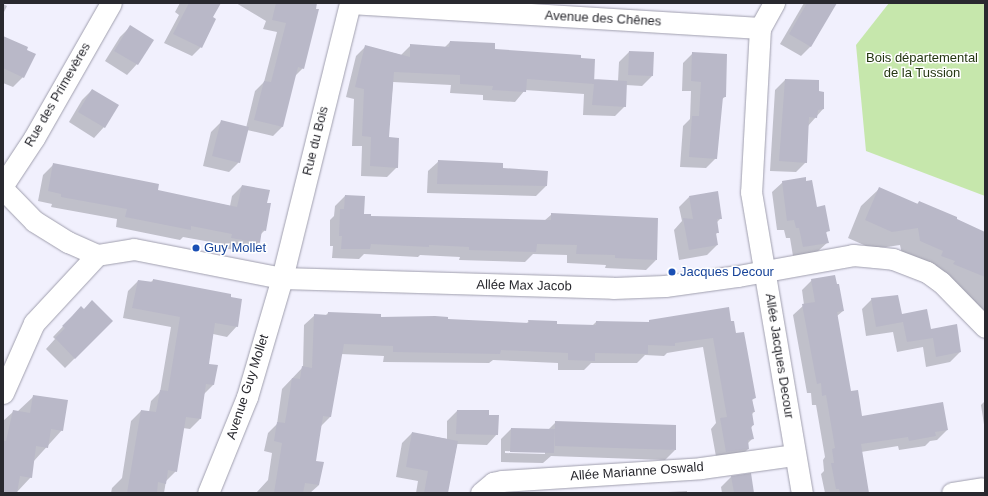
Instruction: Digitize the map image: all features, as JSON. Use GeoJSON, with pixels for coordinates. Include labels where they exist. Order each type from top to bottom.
{"type":"FeatureCollection","features":[{"type":"Feature","properties":{"kind":"street","name":"Rue des Primevères"},"geometry":{"type":"LineString","coordinates":[[3,185],[34,138],[112,3]]}},
{"type":"Feature","properties":{"kind":"street","name":"Avenue des Chênes"},"geometry":{"type":"LineString","coordinates":[[350,3],[760,28]]}},
{"type":"Feature","properties":{"kind":"street","name":"Rue du Bois"},"geometry":{"type":"LineString","coordinates":[[282,278],[350,3]]}},
{"type":"Feature","properties":{"kind":"street"},"geometry":{"type":"LineString","coordinates":[[760,28],[774,3]]}},
{"type":"Feature","properties":{"kind":"street","name":"Allée Jacques Decour"},"geometry":{"type":"LineString","coordinates":[[760,28],[751,192],[802,493]]}},
{"type":"Feature","properties":{"kind":"street"},"geometry":{"type":"LineString","coordinates":[[3,189],[34,221],[68,242],[97,256],[34,323],[3,393]]}},
{"type":"Feature","properties":{"kind":"street","name":"Allée Max Jacob"},"geometry":{"type":"LineString","coordinates":[[97,256],[134,249],[282,278],[613,288],[665,286],[853,255],[893,259],[927,272],[941,282],[985,327]]}},
{"type":"Feature","properties":{"kind":"street","name":"Avenue Guy Mollet"},"geometry":{"type":"LineString","coordinates":[[208,493],[247,397],[282,278]]}},
{"type":"Feature","properties":{"kind":"street","name":"Allée Marianne Oswald"},"geometry":{"type":"LineString","coordinates":[[481,493],[493,484],[502,481],[701,468],[795,455]]}},
{"type":"Feature","properties":{"kind":"street"},"geometry":{"type":"LineString","coordinates":[[952,493],[982,488]]}},
{"type":"Feature","properties":{"kind":"green space","name":"Bois départemental de la Tussion"},"geometry":{"type":"Polygon","coordinates":[[[889,3],[985,3],[985,196],[866,151],[856,45],[889,3]]]}},
{"type":"Feature","properties":{"kind":"building"},"geometry":{"type":"Polygon","coordinates":[[[189,3],[221,3],[213,17],[216,19],[202,48],[173,34],[189,3]]]}},
{"type":"Feature","properties":{"kind":"building"},"geometry":{"type":"Polygon","coordinates":[[[276,3],[317,3],[316,9],[319,9],[304,69],[298,67],[283,127],[254,120],[264,81],[271,82],[286,23],[272,20],[276,3]]]}},
{"type":"Feature","properties":{"kind":"building"},"geometry":{"type":"Polygon","coordinates":[[[807,3],[837,3],[811,47],[789,34],[807,3]]]}},
{"type":"Feature","properties":{"kind":"building"},"geometry":{"type":"Polygon","coordinates":[[[130,25],[154,40],[138,65],[114,51],[130,25]]]}},
{"type":"Feature","properties":{"kind":"building"},"geometry":{"type":"Polygon","coordinates":[[[3,36],[28,47],[27,50],[36,54],[24,78],[3,68],[3,36]]]}},
{"type":"Feature","properties":{"kind":"building"},"geometry":{"type":"Polygon","coordinates":[[[450,41],[495,43],[495,49],[581,55],[581,58],[595,59],[594,79],[627,81],[626,107],[592,105],[594,84],[527,79],[526,92],[492,90],[493,86],[460,84],[460,75],[394,72],[389,137],[399,138],[398,168],[370,166],[371,137],[362,136],[364,89],[355,87],[365,45],[410,57],[410,44],[449,47],[450,41]]]}},
{"type":"Feature","properties":{"kind":"building"},"geometry":{"type":"Polygon","coordinates":[[[629,51],[654,52],[653,76],[628,75],[629,51]]]}},
{"type":"Feature","properties":{"kind":"building"},"geometry":{"type":"Polygon","coordinates":[[[692,52],[727,54],[726,97],[723,97],[717,159],[689,157],[692,116],[699,116],[701,82],[691,81],[692,52]]]}},
{"type":"Feature","properties":{"kind":"building"},"geometry":{"type":"Polygon","coordinates":[[[785,79],[819,80],[819,91],[824,92],[824,109],[818,110],[817,118],[809,117],[807,163],[779,161],[785,79]]]}},
{"type":"Feature","properties":{"kind":"building"},"geometry":{"type":"Polygon","coordinates":[[[92,89],[119,105],[105,128],[78,112],[92,89]]]}},
{"type":"Feature","properties":{"kind":"building"},"geometry":{"type":"Polygon","coordinates":[[[221,120],[249,127],[240,163],[212,156],[221,120]]]}},
{"type":"Feature","properties":{"kind":"building"},"geometry":{"type":"Polygon","coordinates":[[[438,160],[503,163],[503,168],[548,171],[547,186],[437,184],[438,160]]]}},
{"type":"Feature","properties":{"kind":"building"},"geometry":{"type":"Polygon","coordinates":[[[53,163],[159,184],[158,190],[237,207],[242,185],[270,190],[267,203],[271,203],[266,231],[262,230],[260,243],[231,238],[232,234],[191,226],[191,230],[125,217],[127,209],[61,197],[61,194],[48,191],[53,163]]]}},
{"type":"Feature","properties":{"kind":"building"},"geometry":{"type":"Polygon","coordinates":[[[806,177],[806,181],[812,180],[817,207],[825,205],[830,231],[826,232],[829,243],[803,247],[799,228],[796,228],[794,220],[787,221],[782,181],[806,177]]]}},
{"type":"Feature","properties":{"kind":"building"},"geometry":{"type":"Polygon","coordinates":[[[879,187],[918,204],[919,201],[957,217],[957,219],[985,232],[985,277],[953,264],[955,261],[941,256],[943,251],[920,241],[918,228],[892,232],[865,220],[879,187]]]}},
{"type":"Feature","properties":{"kind":"building"},"geometry":{"type":"Polygon","coordinates":[[[718,191],[722,219],[717,219],[719,233],[716,233],[718,245],[689,250],[683,218],[693,219],[689,196],[718,191]]]}},
{"type":"Feature","properties":{"kind":"building"},"geometry":{"type":"Polygon","coordinates":[[[345,195],[365,196],[364,214],[371,214],[371,216],[551,220],[551,213],[658,218],[657,260],[615,258],[615,255],[576,254],[577,245],[537,244],[536,252],[469,250],[469,247],[429,245],[429,247],[371,244],[370,249],[341,249],[342,236],[339,236],[340,209],[344,209],[345,195]]]}},
{"type":"Feature","properties":{"kind":"building"},"geometry":{"type":"Polygon","coordinates":[[[835,275],[837,284],[839,284],[844,311],[837,312],[851,391],[858,390],[862,416],[943,402],[948,430],[935,432],[936,436],[909,441],[908,437],[861,444],[869,493],[840,493],[839,489],[836,489],[831,463],[834,463],[832,449],[835,448],[826,395],[822,396],[821,383],[817,384],[802,304],[815,302],[811,279],[835,275]]]}},
{"type":"Feature","properties":{"kind":"building"},"geometry":{"type":"Polygon","coordinates":[[[153,279],[231,294],[231,297],[242,299],[238,327],[215,323],[209,364],[218,365],[214,385],[206,384],[201,419],[186,417],[177,472],[168,470],[166,484],[158,482],[157,493],[127,493],[141,410],[156,412],[160,390],[168,391],[180,317],[132,308],[138,280],[153,282],[153,279]]]}},
{"type":"Feature","properties":{"kind":"building"},"geometry":{"type":"Polygon","coordinates":[[[898,295],[902,314],[927,309],[931,329],[957,324],[961,352],[936,357],[933,338],[907,342],[903,322],[876,327],[871,298],[898,295]]]}},
{"type":"Feature","properties":{"kind":"building"},"geometry":{"type":"Polygon","coordinates":[[[92,300],[113,321],[75,359],[55,338],[65,328],[62,326],[81,306],[84,309],[92,300]]]}},
{"type":"Feature","properties":{"kind":"building"},"geometry":{"type":"Polygon","coordinates":[[[729,307],[731,321],[734,321],[736,333],[744,332],[756,398],[752,399],[755,412],[752,412],[754,425],[751,426],[754,439],[748,440],[749,449],[726,452],[720,418],[727,417],[713,338],[675,343],[675,346],[648,345],[648,354],[595,353],[595,361],[568,360],[568,353],[501,350],[500,354],[393,352],[393,346],[344,344],[331,417],[323,416],[316,461],[324,462],[319,485],[305,483],[303,493],[274,493],[282,443],[274,441],[277,422],[285,423],[292,378],[300,379],[302,366],[312,368],[314,314],[328,315],[328,312],[381,314],[381,317],[435,316],[448,317],[448,319],[529,323],[528,320],[557,321],[557,324],[596,325],[596,321],[649,322],[649,320],[729,307]]]}},
{"type":"Feature","properties":{"kind":"building"},"geometry":{"type":"Polygon","coordinates":[[[33,395],[68,400],[63,431],[51,429],[48,448],[36,446],[32,478],[20,476],[17,493],[3,493],[3,441],[6,441],[13,410],[30,413],[33,395]]]}},
{"type":"Feature","properties":{"kind":"building"},"geometry":{"type":"Polygon","coordinates":[[[457,410],[489,410],[489,415],[499,415],[498,435],[456,434],[457,410]]]}},
{"type":"Feature","properties":{"kind":"building"},"geometry":{"type":"Polygon","coordinates":[[[555,421],[676,425],[676,450],[555,446],[555,421]]]}},
{"type":"Feature","properties":{"kind":"building"},"geometry":{"type":"Polygon","coordinates":[[[511,428],[555,429],[554,453],[510,452],[511,428]]]}},
{"type":"Feature","properties":{"kind":"building"},"geometry":{"type":"Polygon","coordinates":[[[412,432],[458,441],[448,493],[424,493],[428,471],[406,467],[412,432]]]}},
{"type":"Feature","properties":{"kind":"building"},"geometry":{"type":"Polygon","coordinates":[[[751,473],[754,493],[734,493],[731,476],[751,473]]]}},
{"type":"Feature","properties":{"kind":"place","name":"Guy Mollet"},"geometry":{"type":"Point","coordinates":[196,248]}},
{"type":"Feature","properties":{"kind":"place","name":"Jacques Decour"},"geometry":{"type":"Point","coordinates":[672,272]}}]}
